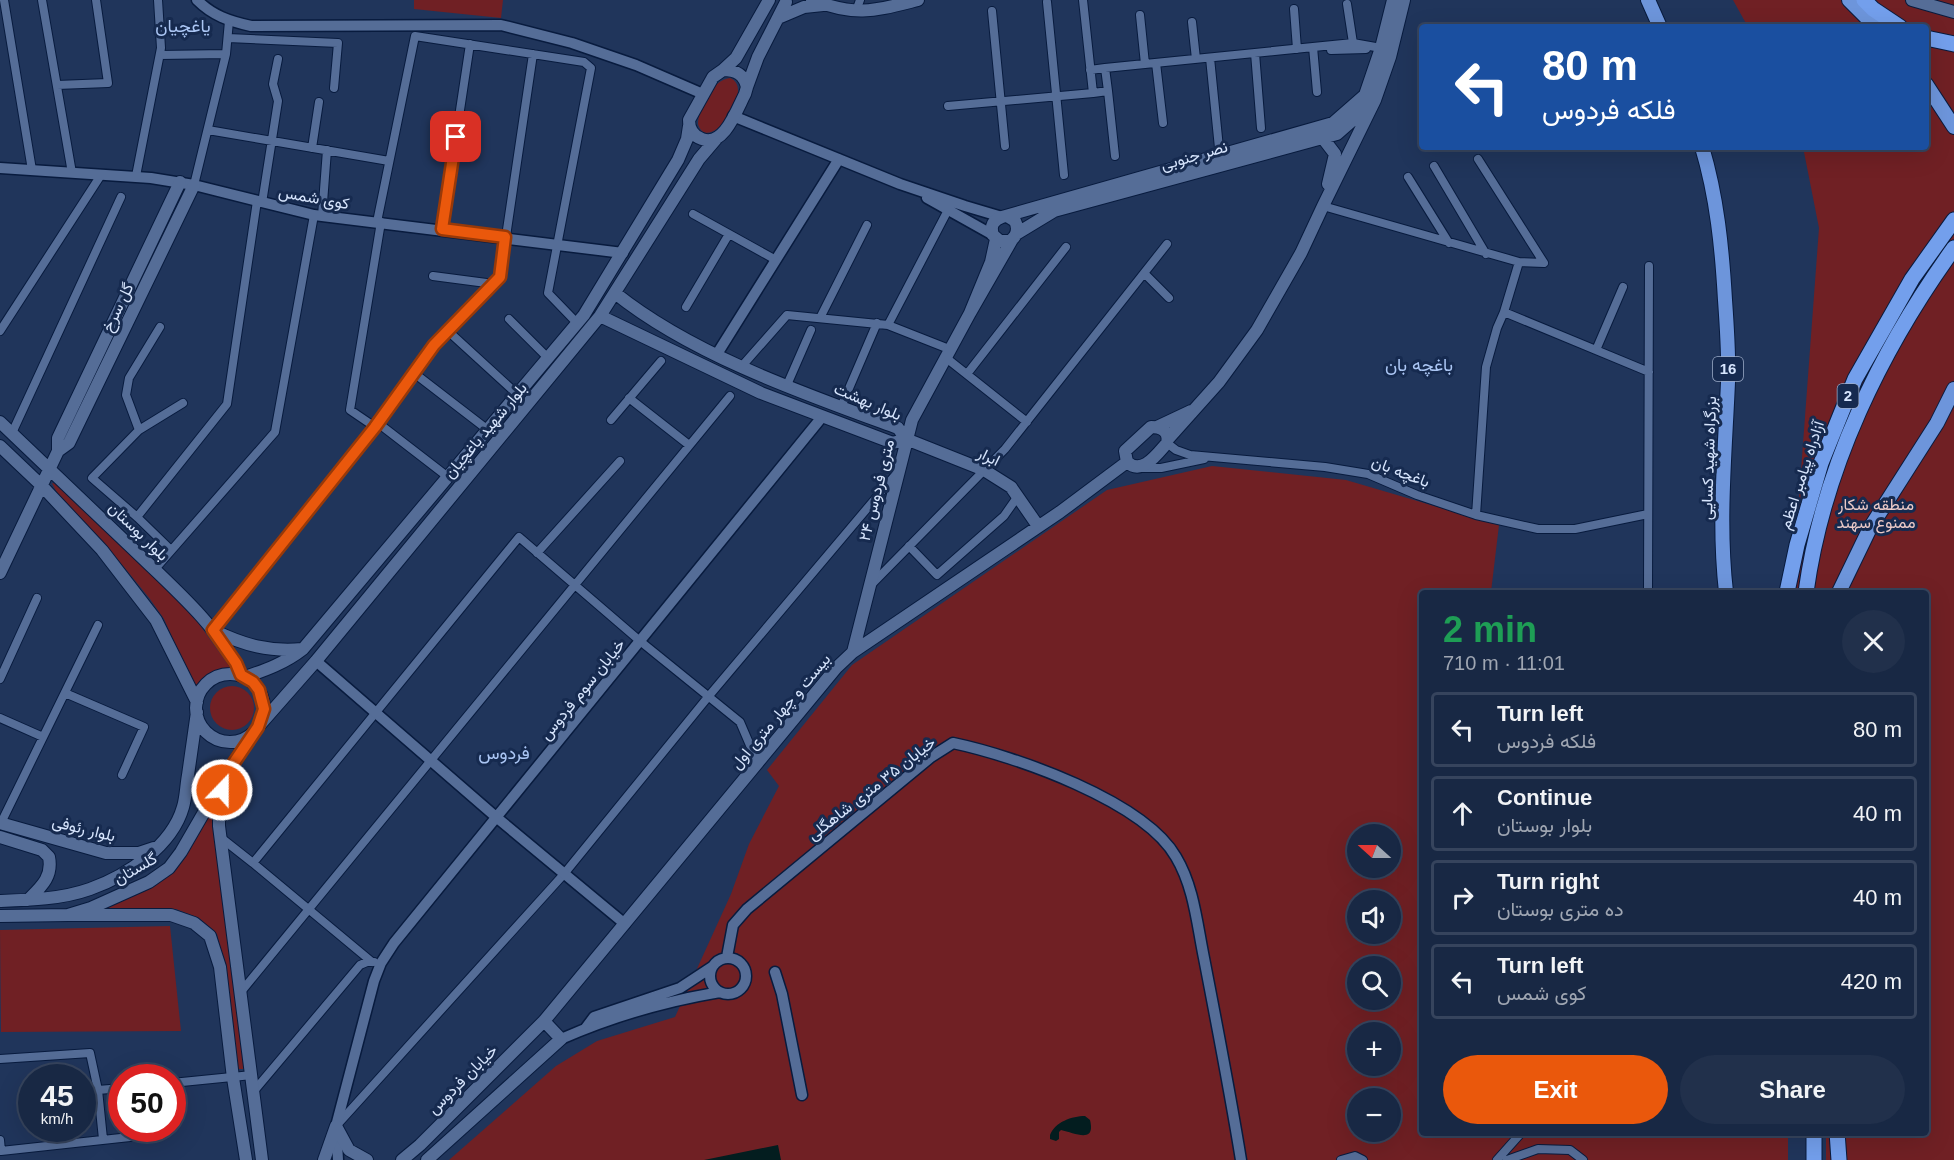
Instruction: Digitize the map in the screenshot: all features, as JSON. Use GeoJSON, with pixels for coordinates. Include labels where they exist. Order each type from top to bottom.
{"type":"FeatureCollection","features":[{"type":"Feature","properties":{"kind":"highway"},"geometry":{"type":"LineString","coordinates":[[1648,0],[1659,24]]}},
{"type":"Feature","properties":{"kind":"highway"},"geometry":{"type":"LineString","coordinates":[[1849,0],[1873,24]]}},
{"type":"Feature","properties":{"kind":"highway"},"geometry":{"type":"LineString","coordinates":[[1864,0],[1896,24]]}},
{"type":"Feature","properties":{"kind":"highway"},"geometry":{"type":"LineString","coordinates":[[1929,89],[1954,127]]}},
{"type":"Feature","properties":{"kind":"highway","name":"بزرگراه شهید کسایی"},"geometry":{"type":"LineString","coordinates":[[1703,150],[1722,245],[1728,346],[1722,535],[1725,590]]}},
{"type":"Feature","properties":{"kind":"highway","name":"آزادراه پیامبر اعظم"},"geometry":{"type":"LineString","coordinates":[[1787,590],[1797,545],[1821,463],[1855,379],[1912,279],[1954,220]]}},
{"type":"Feature","properties":{"kind":"highway","name":"آزادراه پیامبر اعظم"},"geometry":{"type":"LineString","coordinates":[[1806,590],[1811,557],[1832,483],[1870,386],[1926,288],[1954,248]]}},
{"type":"Feature","properties":{"kind":"highway"},"geometry":{"type":"LineString","coordinates":[[1840,590],[1870,528],[1937,423],[1954,389]]}},
{"type":"Feature","properties":{"kind":"highway"},"geometry":{"type":"LineString","coordinates":[[1814,1136],[1814,1160]]}},
{"type":"Feature","properties":{"kind":"highway"},"geometry":{"type":"LineString","coordinates":[[1838,1136],[1839,1160]]}},
{"type":"Feature","properties":{"kind":"main road"},"geometry":{"type":"LineString","coordinates":[[757,0],[758,19]]}},
{"type":"Feature","properties":{"kind":"main road","name":"بلوار شهید یاغچیان"},"geometry":{"type":"LineString","coordinates":[[243,676],[269,669],[291,659],[303,649],[577,323],[623,253],[683,151],[691,114],[713,77],[736,58],[769,0]]}},
{"type":"Feature","properties":{"kind":"main road"},"geometry":{"type":"LineString","coordinates":[[812,0],[846,11],[858,6],[883,9],[913,1]]}},
{"type":"Feature","properties":{"kind":"main road"},"geometry":{"type":"LineString","coordinates":[[1370,98],[1393,0]]}},
{"type":"Feature","properties":{"kind":"main road"},"geometry":{"type":"LineString","coordinates":[[1132,465],[1124,455],[1128,447],[1147,429],[1157,427],[1198,407],[1220,382],[1257,330],[1301,253],[1390,57],[1404,0]]}},
{"type":"Feature","properties":{"kind":"main road"},"geometry":{"type":"LineString","coordinates":[[1912,0],[1954,12]]}},
{"type":"Feature","properties":{"kind":"main road","name":"بلوار شهید یاغچیان"},"geometry":{"type":"LineString","coordinates":[[255,731],[316,661],[600,316],[699,159],[724,132],[747,87],[753,67],[785,1]]}},
{"type":"Feature","properties":{"kind":"main road"},"geometry":{"type":"LineString","coordinates":[[778,18],[823,2]]}},
{"type":"Feature","properties":{"kind":"main road"},"geometry":{"type":"LineString","coordinates":[[723,70],[737,72],[746,81],[747,87]]}},
{"type":"Feature","properties":{"kind":"main road","name":"نصر جنوبی"},"geometry":{"type":"LineString","coordinates":[[1015,236],[1054,211],[1337,134],[1370,98]]}},
{"type":"Feature","properties":{"kind":"main road","name":"نصر جنوبی"},"geometry":{"type":"LineString","coordinates":[[1004,217],[1333,123],[1370,98]]}},
{"type":"Feature","properties":{"kind":"main road"},"geometry":{"type":"LineString","coordinates":[[689,126],[697,137],[710,141],[716,140]]}},
{"type":"Feature","properties":{"kind":"main road"},"geometry":{"type":"LineString","coordinates":[[1322,137],[1335,154],[1323,206]]}},
{"type":"Feature","properties":{"kind":"main road","name":"گل سرخ"},"geometry":{"type":"LineString","coordinates":[[63,441],[180,182]]}},
{"type":"Feature","properties":{"kind":"main road","name":"گل سرخ"},"geometry":{"type":"LineString","coordinates":[[63,441],[194,185]]}},
{"type":"Feature","properties":{"kind":"main road"},"geometry":{"type":"LineString","coordinates":[[1004,217],[1011,218],[1017,225],[1015,236],[1005,242],[995,237],[992,231],[994,222],[1004,217]]}},
{"type":"Feature","properties":{"kind":"main road","name":"۲۴ متری فردوس"},"geometry":{"type":"LineString","coordinates":[[853,652],[912,420],[947,353],[1015,236]]}},
{"type":"Feature","properties":{"kind":"main road","name":"۲۴ متری فردوس"},"geometry":{"type":"LineString","coordinates":[[970,313],[991,262],[995,237]]}},
{"type":"Feature","properties":{"kind":"main road","name":"بلوار بهشت"},"geometry":{"type":"LineString","coordinates":[[600,316],[761,393],[892,443],[906,439],[898,429],[787,385],[717,354],[662,326],[626,303],[615,293]]}},
{"type":"Feature","properties":{"kind":"main road"},"geometry":{"type":"LineString","coordinates":[[616,324],[612,312],[620,303],[626,303]]}},
{"type":"Feature","properties":{"kind":"main road","name":"بیست و چهار متری اول"},"geometry":{"type":"LineString","coordinates":[[544,1021],[836,668],[853,652],[1132,465],[1146,464],[1198,407]]}},
{"type":"Feature","properties":{"kind":"main road","name":"بلوار بوستان"},"geometry":{"type":"LineString","coordinates":[[0,422],[155,569],[213,630],[243,676]]}},
{"type":"Feature","properties":{"kind":"main road"},"geometry":{"type":"LineString","coordinates":[[1157,427],[1164,429],[1168,441]]}},
{"type":"Feature","properties":{"kind":"main road","name":"ابرار"},"geometry":{"type":"LineString","coordinates":[[906,439],[984,471],[1011,487],[1038,526]]}},
{"type":"Feature","properties":{"kind":"main road"},"geometry":{"type":"LineString","coordinates":[[0,573],[63,441]]}},
{"type":"Feature","properties":{"kind":"main road"},"geometry":{"type":"LineString","coordinates":[[0,446],[41,485],[102,550],[156,620],[197,707],[199,722],[205,730],[222,741],[233,742],[243,739],[255,731],[264,709],[263,699],[253,682],[243,676],[222,675],[213,678],[205,685],[197,707]]}},
{"type":"Feature","properties":{"kind":"main road"},"geometry":{"type":"LineString","coordinates":[[378,560],[390,571]]}},
{"type":"Feature","properties":{"kind":"main road"},"geometry":{"type":"LineString","coordinates":[[213,630],[251,646],[271,651],[303,649]]}},
{"type":"Feature","properties":{"kind":"main road","name":"گلستان"},"geometry":{"type":"LineString","coordinates":[[0,901],[28,900],[91,889],[114,879],[149,857],[161,846],[174,828],[183,807],[197,707]]}},
{"type":"Feature","properties":{"kind":"main road","name":"گلستان"},"geometry":{"type":"LineString","coordinates":[[0,916],[68,915],[117,898],[149,882],[169,868],[255,731]]}},
{"type":"Feature","properties":{"kind":"main road"},"geometry":{"type":"LineString","coordinates":[[225,776],[219,805],[220,837],[263,1160]]}},
{"type":"Feature","properties":{"kind":"main road","name":"بلوار رئوفی"},"geometry":{"type":"LineString","coordinates":[[0,824],[106,853],[139,853],[161,846]]}},
{"type":"Feature","properties":{"kind":"main road","name":"بلوار رئوفی"},"geometry":{"type":"LineString","coordinates":[[0,837],[42,850],[49,857],[50,874],[46,882],[28,900]]}},
{"type":"Feature","properties":{"kind":"main road"},"geometry":{"type":"LineString","coordinates":[[68,915],[171,915],[194,923],[210,936],[220,967],[233,1078],[246,1160]]}},
{"type":"Feature","properties":{"kind":"main road"},"geometry":{"type":"LineString","coordinates":[[544,1021],[561,1039]]}},
{"type":"Feature","properties":{"kind":"main road","name":"خیابان فردوس"},"geometry":{"type":"LineString","coordinates":[[402,1160],[420,1145],[544,1021]]}},
{"type":"Feature","properties":{"kind":"main road","name":"خیابان فردوس"},"geometry":{"type":"LineString","coordinates":[[427,1160],[561,1039]]}},
{"type":"Feature","properties":{"kind":"main road"},"geometry":{"type":"LineString","coordinates":[[324,1160],[336,1126]]}},
{"type":"Feature","properties":{"kind":"main road"},"geometry":{"type":"LineString","coordinates":[[336,1126],[350,1150],[367,1160]]}},
{"type":"Feature","properties":{"kind":"street"},"geometry":{"type":"LineString","coordinates":[[4,0],[32,170]]}},
{"type":"Feature","properties":{"kind":"street"},"geometry":{"type":"LineString","coordinates":[[42,0],[72,172]]}},
{"type":"Feature","properties":{"kind":"street"},"geometry":{"type":"LineString","coordinates":[[57,85],[108,83],[96,0]]}},
{"type":"Feature","properties":{"kind":"street"},"geometry":{"type":"LineString","coordinates":[[136,176],[160,56],[158,0]]}},
{"type":"Feature","properties":{"kind":"street"},"geometry":{"type":"LineString","coordinates":[[197,0],[206,9],[229,21],[250,26],[501,25],[572,43],[636,65],[703,94]]}},
{"type":"Feature","properties":{"kind":"street"},"geometry":{"type":"LineString","coordinates":[[1083,0],[1092,93]]}},
{"type":"Feature","properties":{"kind":"street"},"geometry":{"type":"LineString","coordinates":[[1047,2],[1064,176]]}},
{"type":"Feature","properties":{"kind":"street"},"geometry":{"type":"LineString","coordinates":[[1347,4],[1353,43]]}},
{"type":"Feature","properties":{"kind":"street"},"geometry":{"type":"LineString","coordinates":[[1294,9],[1297,48]]}},
{"type":"Feature","properties":{"kind":"street"},"geometry":{"type":"LineString","coordinates":[[992,11],[1005,146]]}},
{"type":"Feature","properties":{"kind":"street"},"geometry":{"type":"LineString","coordinates":[[1140,15],[1145,64]]}},
{"type":"Feature","properties":{"kind":"street"},"geometry":{"type":"LineString","coordinates":[[194,185],[226,54],[229,21]]}},
{"type":"Feature","properties":{"kind":"street"},"geometry":{"type":"LineString","coordinates":[[1192,22],[1196,59]]}},
{"type":"Feature","properties":{"kind":"street"},"geometry":{"type":"LineString","coordinates":[[448,477],[376,425],[350,410],[389,161],[415,36],[584,62],[591,68],[548,293],[577,323]]}},
{"type":"Feature","properties":{"kind":"street"},"geometry":{"type":"LineString","coordinates":[[228,38],[338,43],[334,88]]}},
{"type":"Feature","properties":{"kind":"street"},"geometry":{"type":"LineString","coordinates":[[1090,70],[1353,43],[1381,48]]}},
{"type":"Feature","properties":{"kind":"street"},"geometry":{"type":"LineString","coordinates":[[442,229],[470,44]]}},
{"type":"Feature","properties":{"kind":"street"},"geometry":{"type":"LineString","coordinates":[[1313,47],[1317,92]]}},
{"type":"Feature","properties":{"kind":"street"},"geometry":{"type":"LineString","coordinates":[[1252,53],[1381,48]]}},
{"type":"Feature","properties":{"kind":"street"},"geometry":{"type":"LineString","coordinates":[[1252,53],[1261,128]]}},
{"type":"Feature","properties":{"kind":"street"},"geometry":{"type":"LineString","coordinates":[[160,56],[226,54]]}},
{"type":"Feature","properties":{"kind":"street"},"geometry":{"type":"LineString","coordinates":[[213,630],[376,425],[434,345],[500,277],[533,54]]}},
{"type":"Feature","properties":{"kind":"street"},"geometry":{"type":"LineString","coordinates":[[1210,58],[1219,148]]}},
{"type":"Feature","properties":{"kind":"street"},"geometry":{"type":"LineString","coordinates":[[137,517],[227,404],[259,202],[278,101],[273,84],[278,59]]}},
{"type":"Feature","properties":{"kind":"street"},"geometry":{"type":"LineString","coordinates":[[1156,63],[1163,123]]}},
{"type":"Feature","properties":{"kind":"street"},"geometry":{"type":"LineString","coordinates":[[1106,68],[1115,156]]}},
{"type":"Feature","properties":{"kind":"street"},"geometry":{"type":"LineString","coordinates":[[948,106],[1108,91]]}},
{"type":"Feature","properties":{"kind":"street"},"geometry":{"type":"LineString","coordinates":[[312,148],[318,102]]}},
{"type":"Feature","properties":{"kind":"street"},"geometry":{"type":"LineString","coordinates":[[733,116],[900,184],[1004,217]]}},
{"type":"Feature","properties":{"kind":"street"},"geometry":{"type":"LineString","coordinates":[[208,130],[389,161]]}},
{"type":"Feature","properties":{"kind":"street"},"geometry":{"type":"LineString","coordinates":[[155,569],[275,432],[318,215],[327,150]]}},
{"type":"Feature","properties":{"kind":"street"},"geometry":{"type":"LineString","coordinates":[[717,354],[839,159]]}},
{"type":"Feature","properties":{"kind":"street"},"geometry":{"type":"LineString","coordinates":[[1323,206],[1486,254],[1519,262],[1544,263],[1479,159]]}},
{"type":"Feature","properties":{"kind":"street"},"geometry":{"type":"LineString","coordinates":[[1434,166],[1486,254]]}},
{"type":"Feature","properties":{"kind":"street","name":"کوی شمس"},"geometry":{"type":"LineString","coordinates":[[0,168],[136,176],[180,182],[318,215],[623,253]]}},
{"type":"Feature","properties":{"kind":"street"},"geometry":{"type":"LineString","coordinates":[[0,331],[101,175]]}},
{"type":"Feature","properties":{"kind":"street"},"geometry":{"type":"LineString","coordinates":[[1408,177],[1449,243]]}},
{"type":"Feature","properties":{"kind":"street"},"geometry":{"type":"LineString","coordinates":[[900,184],[995,237]]}},
{"type":"Feature","properties":{"kind":"street"},"geometry":{"type":"LineString","coordinates":[[12,433],[121,197]]}},
{"type":"Feature","properties":{"kind":"street"},"geometry":{"type":"LineString","coordinates":[[888,325],[948,210]]}},
{"type":"Feature","properties":{"kind":"street"},"geometry":{"type":"LineString","coordinates":[[693,214],[776,260]]}},
{"type":"Feature","properties":{"kind":"street"},"geometry":{"type":"LineString","coordinates":[[820,318],[867,225]]}},
{"type":"Feature","properties":{"kind":"street"},"geometry":{"type":"LineString","coordinates":[[686,307],[729,234]]}},
{"type":"Feature","properties":{"kind":"street"},"geometry":{"type":"LineString","coordinates":[[869,586],[1005,449],[1167,244]]}},
{"type":"Feature","properties":{"kind":"street"},"geometry":{"type":"LineString","coordinates":[[967,374],[1066,247]]}},
{"type":"Feature","properties":{"kind":"street"},"geometry":{"type":"LineString","coordinates":[[1476,515],[1486,368],[1519,262]]}},
{"type":"Feature","properties":{"kind":"street"},"geometry":{"type":"LineString","coordinates":[[1648,590],[1649,266]]}},
{"type":"Feature","properties":{"kind":"street"},"geometry":{"type":"LineString","coordinates":[[1145,274],[1169,298]]}},
{"type":"Feature","properties":{"kind":"street"},"geometry":{"type":"LineString","coordinates":[[434,276],[494,284]]}},
{"type":"Feature","properties":{"kind":"street"},"geometry":{"type":"LineString","coordinates":[[1596,350],[1623,287]]}},
{"type":"Feature","properties":{"kind":"street"},"geometry":{"type":"LineString","coordinates":[[1504,312],[1650,372]]}},
{"type":"Feature","properties":{"kind":"street"},"geometry":{"type":"LineString","coordinates":[[742,366],[787,315],[888,325],[947,353],[967,374],[1027,422]]}},
{"type":"Feature","properties":{"kind":"street"},"geometry":{"type":"LineString","coordinates":[[509,319],[548,358]]}},
{"type":"Feature","properties":{"kind":"street"},"geometry":{"type":"LineString","coordinates":[[841,407],[877,323]]}},
{"type":"Feature","properties":{"kind":"street"},"geometry":{"type":"LineString","coordinates":[[139,430],[126,395],[129,378],[160,327]]}},
{"type":"Feature","properties":{"kind":"street"},"geometry":{"type":"LineString","coordinates":[[787,385],[810,330]]}},
{"type":"Feature","properties":{"kind":"street"},"geometry":{"type":"LineString","coordinates":[[448,331],[518,395]]}},
{"type":"Feature","properties":{"kind":"street"},"geometry":{"type":"LineString","coordinates":[[611,420],[662,361]]}},
{"type":"Feature","properties":{"kind":"street"},"geometry":{"type":"LineString","coordinates":[[414,373],[488,430]]}},
{"type":"Feature","properties":{"kind":"street"},"geometry":{"type":"LineString","coordinates":[[240,993],[730,396]]}},
{"type":"Feature","properties":{"kind":"street"},"geometry":{"type":"LineString","coordinates":[[629,398],[689,445]]}},
{"type":"Feature","properties":{"kind":"street"},"geometry":{"type":"LineString","coordinates":[[171,550],[92,478],[139,430],[183,403]]}},
{"type":"Feature","properties":{"kind":"street","name":"خیابان سوم فردوس"},"geometry":{"type":"LineString","coordinates":[[338,1160],[336,1126],[376,962],[394,943],[822,417]]}},
{"type":"Feature","properties":{"kind":"street"},"geometry":{"type":"LineString","coordinates":[[1168,441],[1176,450],[1190,455],[1213,457]]}},
{"type":"Feature","properties":{"kind":"street"},"geometry":{"type":"LineString","coordinates":[[1132,465],[1161,468],[1213,457]]}},
{"type":"Feature","properties":{"kind":"street","name":"باغچه بان"},"geometry":{"type":"LineString","coordinates":[[1213,457],[1325,467],[1368,474],[1417,495],[1476,515],[1538,529],[1575,529],[1648,514]]}},
{"type":"Feature","properties":{"kind":"street"},"geometry":{"type":"LineString","coordinates":[[537,553],[620,460]]}},
{"type":"Feature","properties":{"kind":"street"},"geometry":{"type":"LineString","coordinates":[[336,1126],[564,873],[898,473]]}},
{"type":"Feature","properties":{"kind":"street"},"geometry":{"type":"LineString","coordinates":[[909,546],[937,575],[1004,516],[1018,496]]}},
{"type":"Feature","properties":{"kind":"street"},"geometry":{"type":"LineString","coordinates":[[253,862],[519,537],[574,586],[740,722],[752,750],[755,765]]}},
{"type":"Feature","properties":{"kind":"street"},"geometry":{"type":"LineString","coordinates":[[0,679],[37,598]]}},
{"type":"Feature","properties":{"kind":"street"},"geometry":{"type":"LineString","coordinates":[[0,824],[98,625]]}},
{"type":"Feature","properties":{"kind":"street"},"geometry":{"type":"LineString","coordinates":[[316,661],[496,817],[625,924]]}},
{"type":"Feature","properties":{"kind":"street"},"geometry":{"type":"LineString","coordinates":[[65,693],[144,727],[122,775]]}},
{"type":"Feature","properties":{"kind":"street"},"geometry":{"type":"LineString","coordinates":[[0,718],[44,736]]}},
{"type":"Feature","properties":{"kind":"street","name":"خیابان ۳۵ متری شاهگلی"},"geometry":{"type":"LineString","coordinates":[[727,957],[733,925],[747,909],[931,757],[953,743],[983,749],[1092,790],[1155,830],[1176,856],[1189,886],[1241,1160]]}},
{"type":"Feature","properties":{"kind":"street"},"geometry":{"type":"LineString","coordinates":[[220,837],[376,962]]}},
{"type":"Feature","properties":{"kind":"street"},"geometry":{"type":"LineString","coordinates":[[727,957],[742,963],[747,979],[737,992],[726,994],[716,989],[710,979],[716,962],[727,957]]}},
{"type":"Feature","properties":{"kind":"street"},"geometry":{"type":"LineString","coordinates":[[254,1091],[360,965],[376,962]]}},
{"type":"Feature","properties":{"kind":"street"},"geometry":{"type":"LineString","coordinates":[[585,1029],[594,1017],[680,988],[712,968]]}},
{"type":"Feature","properties":{"kind":"street"},"geometry":{"type":"LineString","coordinates":[[775,972],[782,994],[802,1095]]}},
{"type":"Feature","properties":{"kind":"street"},"geometry":{"type":"LineString","coordinates":[[561,1039],[585,1029],[687,998],[720,992]]}},
{"type":"Feature","properties":{"kind":"street"},"geometry":{"type":"LineString","coordinates":[[0,1059],[90,1053],[98,1090],[103,1139]]}},
{"type":"Feature","properties":{"kind":"street"},"geometry":{"type":"LineString","coordinates":[[186,1082],[252,1075]]}},
{"type":"Feature","properties":{"kind":"street"},"geometry":{"type":"LineString","coordinates":[[98,1090],[108,1089]]}},
{"type":"Feature","properties":{"kind":"street"},"geometry":{"type":"LineString","coordinates":[[1506,1156],[1519,1136]]}},
{"type":"Feature","properties":{"kind":"street"},"geometry":{"type":"LineString","coordinates":[[1506,1156],[1528,1136]]}},
{"type":"Feature","properties":{"kind":"street"},"geometry":{"type":"LineString","coordinates":[[0,1140],[1,1151],[108,1139]]}},
{"type":"Feature","properties":{"kind":"street"},"geometry":{"type":"LineString","coordinates":[[1497,1160],[1538,1149],[1570,1150],[1583,1160]]}},
{"type":"Feature","properties":{"kind":"street"},"geometry":{"type":"LineString","coordinates":[[1341,1160],[1355,1156],[1363,1160]]}},
{"type":"Feature","properties":{"kind":"green space"},"geometry":{"type":"Polygon","coordinates":[[[414,0],[503,0],[501,18],[414,9],[414,0]]]}},
{"type":"Feature","properties":{"kind":"green space","name":"منطقه شکار ممنوع سهند"},"geometry":{"type":"Polygon","coordinates":[[[1733,0],[1954,0],[1954,1160],[1826,1160],[1826,1136],[1929,1136],[1929,590],[1792,590],[1819,228],[1804,150],[1929,150],[1929,24],[1746,24],[1733,0]]]}},
{"type":"Feature","properties":{"kind":"green space"},"geometry":{"type":"Polygon","coordinates":[[[730,78],[737,84],[738,94],[734,106],[720,127],[711,132],[703,132],[698,124],[707,95],[717,84],[730,78]]]}},
{"type":"Feature","properties":{"kind":"green space"},"geometry":{"type":"Polygon","coordinates":[[[1212,466],[1346,480],[1499,525],[1491,590],[1419,590],[1419,1136],[1788,1136],[1788,1160],[449,1160],[556,1066],[597,1041],[675,1017],[731,894],[749,844],[779,786],[767,770],[852,665],[1107,490],[1212,466]]]}},
{"type":"Feature","properties":{"kind":"green space"},"geometry":{"type":"Polygon","coordinates":[[[52,483],[57,484],[186,606],[232,670],[219,671],[194,687],[164,619],[124,567],[57,493],[52,483]]]}},
{"type":"Feature","properties":{"kind":"green space"},"geometry":{"type":"Polygon","coordinates":[[[232,686],[241,687],[248,692],[253,699],[253,717],[248,724],[241,729],[232,730],[223,729],[216,724],[211,717],[210,708],[211,699],[216,692],[223,687],[232,686]]]}},
{"type":"Feature","properties":{"kind":"green space"},"geometry":{"type":"Polygon","coordinates":[[[208,818],[214,823],[244,1069],[237,1069],[230,997],[217,934],[199,918],[176,909],[94,910],[119,902],[145,889],[208,818]]]}},
{"type":"Feature","properties":{"kind":"green space"},"geometry":{"type":"Polygon","coordinates":[[[170,926],[181,1031],[1,1032],[0,930],[170,926]]]}},
{"type":"Feature","properties":{"kind":"shaded area"},"geometry":{"type":"Polygon","coordinates":[[[1085,1116],[1090,1120],[1091,1127],[1087,1135],[1061,1130],[1059,1139],[1056,1141],[1050,1139],[1052,1130],[1060,1123],[1085,1116]]]}},
{"type":"Feature","properties":{"kind":"shaded area"},"geometry":{"type":"Polygon","coordinates":[[[778,1145],[781,1160],[704,1160],[778,1145]]]}},
{"type":"Feature","properties":{"kind":"district","name":"یاغچیان"},"geometry":{"type":"Point","coordinates":[183,26]}},
{"type":"Feature","properties":{"kind":"district","name":"باغچه بان"},"geometry":{"type":"Point","coordinates":[1419,365]}},
{"type":"Feature","properties":{"kind":"district","name":"فردوس"},"geometry":{"type":"Point","coordinates":[504,753]}},
{"type":"Feature","properties":{"kind":"route"},"geometry":{"type":"LineString","coordinates":[[222,790],[225,776],[258,727],[264,709],[259,690],[253,682],[241,675],[236,663],[213,630],[375,427],[434,345],[500,277],[505,237],[442,229],[456,137]]}}]}
